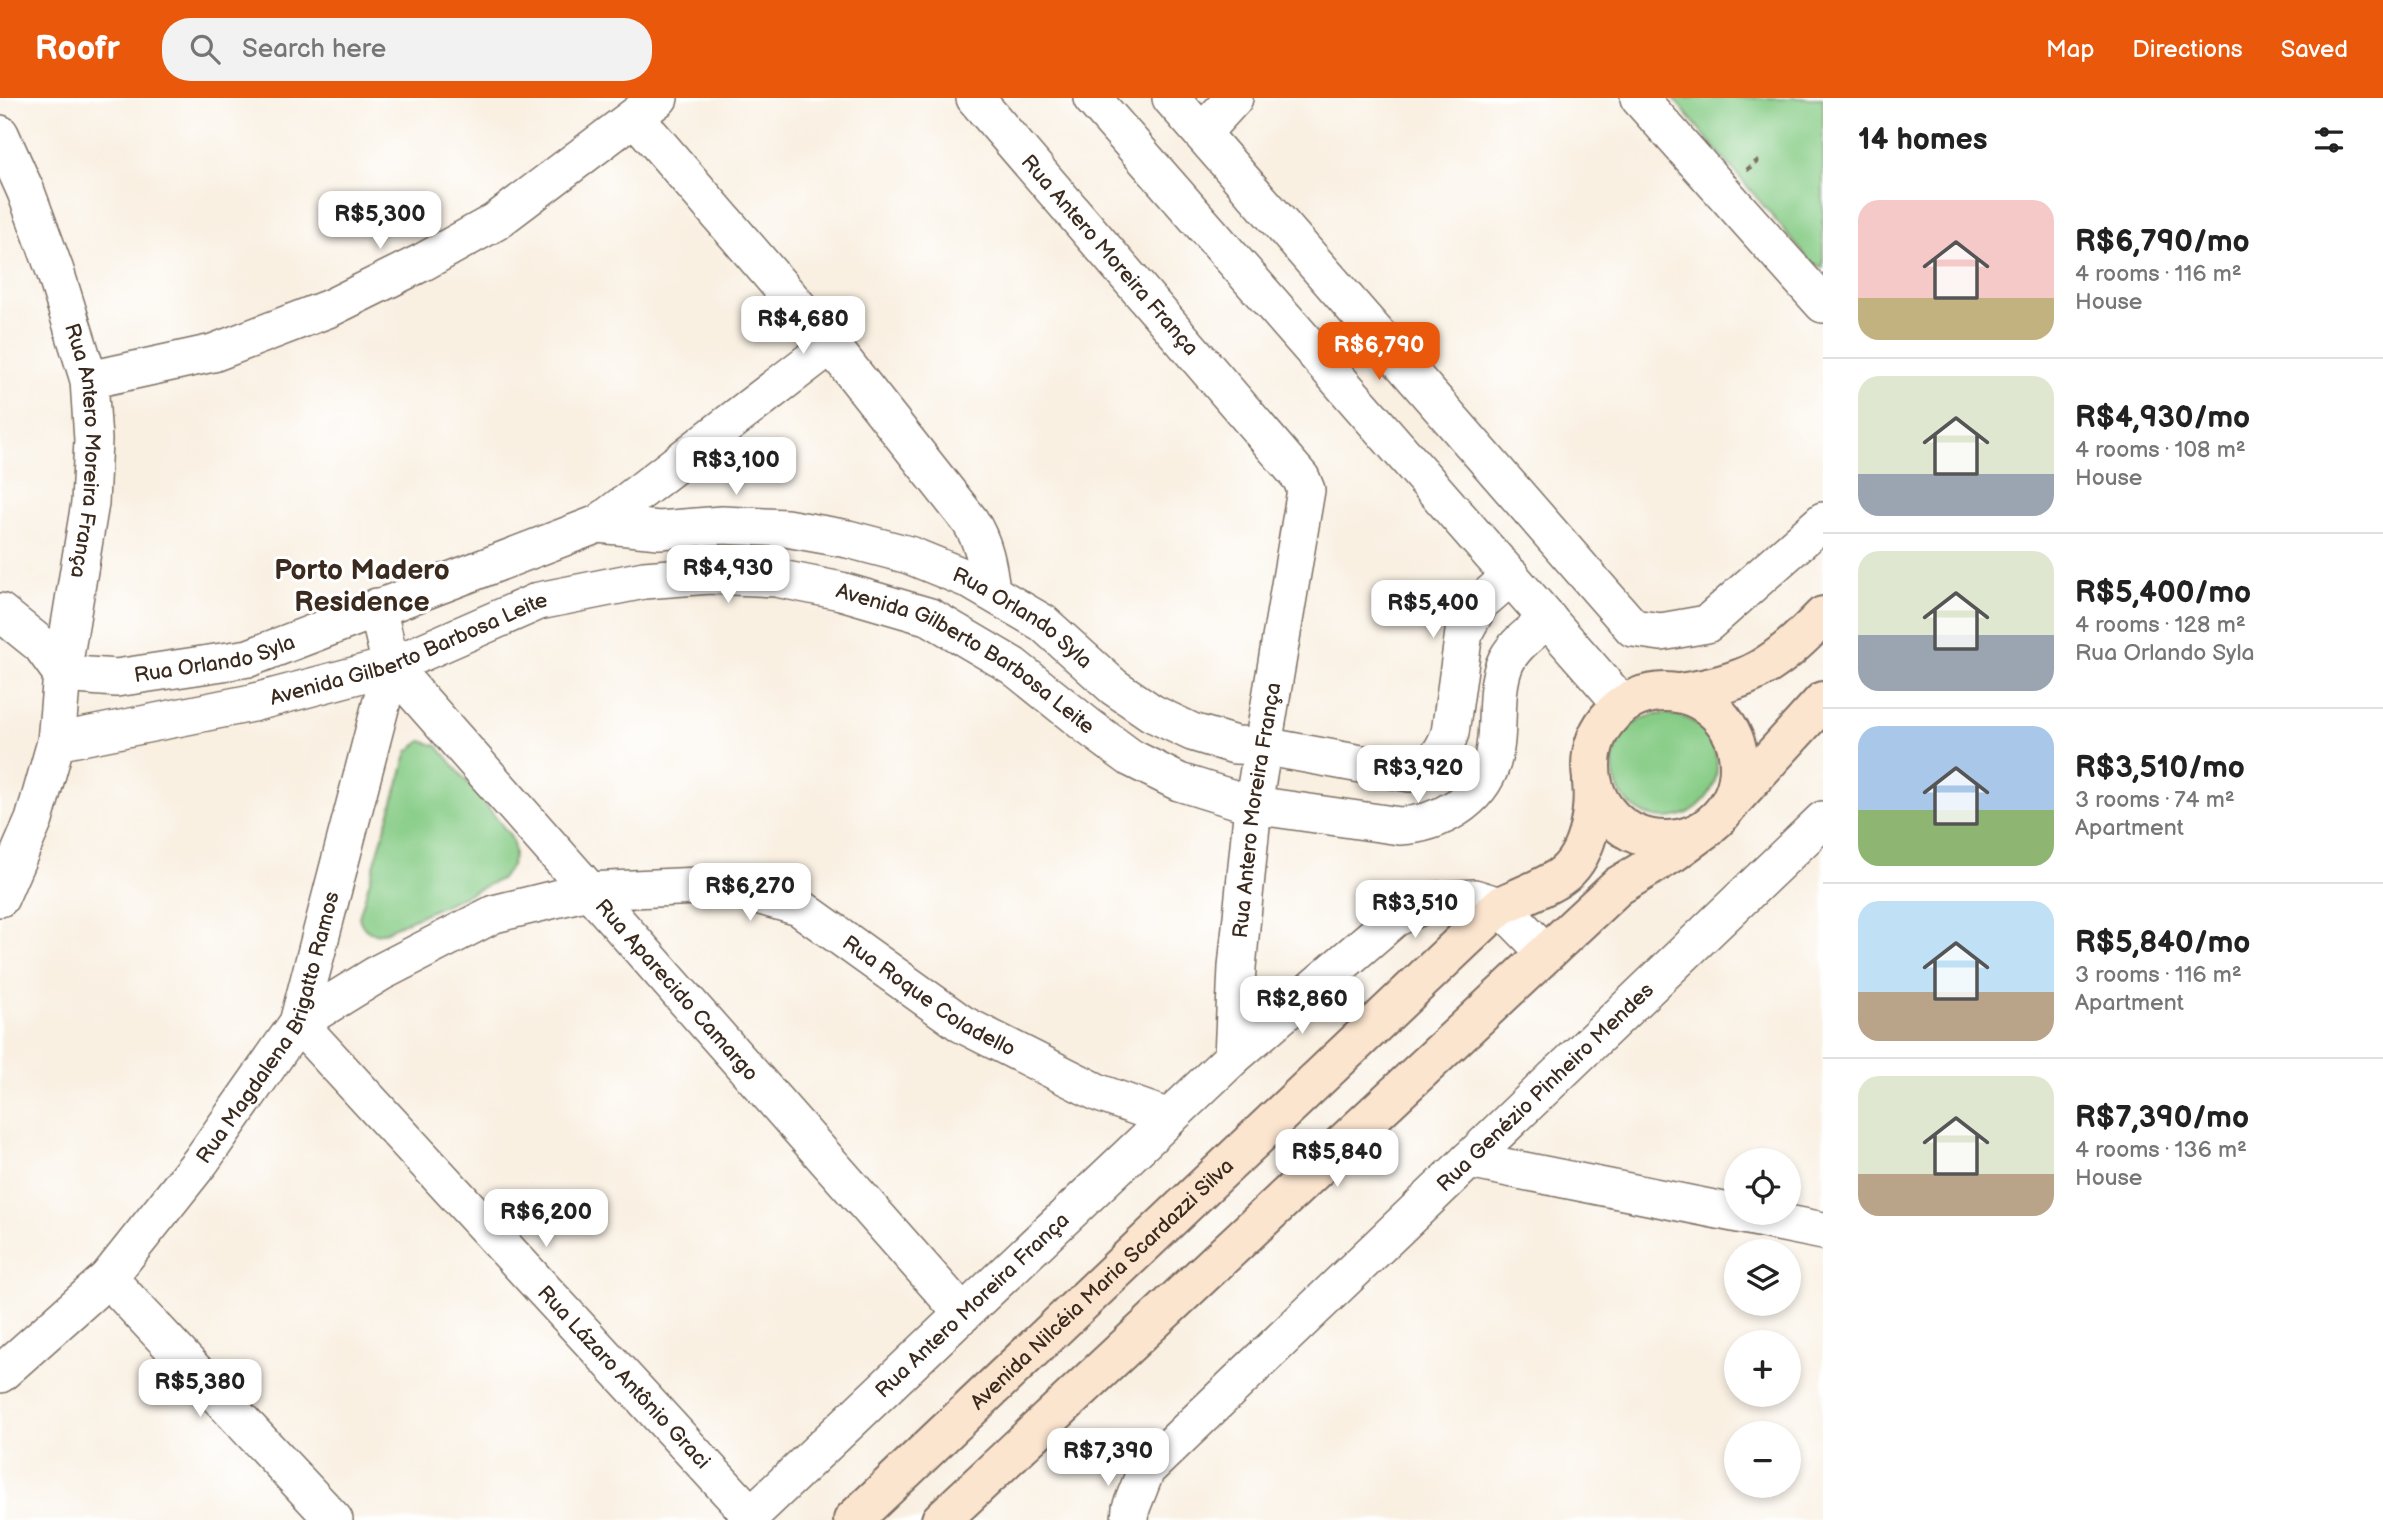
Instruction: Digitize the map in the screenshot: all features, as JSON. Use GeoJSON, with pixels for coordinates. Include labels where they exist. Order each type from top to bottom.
{"type":"FeatureCollection","features":[{"type":"Feature","properties":{"kind":"street","name":"Rua Antero Moreira França"},"geometry":{"type":"LineString","coordinates":[[749,1518],[1233,1057],[1237,967],[1253,806],[1306,490],[1301,478],[975,98]]}},
{"type":"Feature","properties":{"kind":"street"},"geometry":{"type":"LineString","coordinates":[[1092,98],[1622,704]]}},
{"type":"Feature","properties":{"kind":"street"},"geometry":{"type":"LineString","coordinates":[[1171,98],[1633,628],[1661,632],[1707,624],[1823,521]]}},
{"type":"Feature","properties":{"kind":"street"},"geometry":{"type":"LineString","coordinates":[[1202,133],[1234,98]]}},
{"type":"Feature","properties":{"kind":"street"},"geometry":{"type":"LineString","coordinates":[[1639,98],[1823,304]]}},
{"type":"Feature","properties":{"kind":"street"},"geometry":{"type":"LineString","coordinates":[[89,380],[213,353],[330,308],[424,262],[495,222],[647,108],[916,450],[981,537],[991,590]]}},
{"type":"Feature","properties":{"kind":"street","name":"Rua Antero Moreira França"},"geometry":{"type":"LineString","coordinates":[[0,134],[26,192],[55,271],[89,380],[93,440],[90,503],[62,674],[56,742],[34,820],[0,898]]}},
{"type":"Feature","properties":{"kind":"street","name":"Rua Orlando Syla"},"geometry":{"type":"LineString","coordinates":[[62,674],[116,678],[248,658],[598,524],[831,345]]}},
{"type":"Feature","properties":{"kind":"street","name":"Rua Orlando Syla"},"geometry":{"type":"LineString","coordinates":[[598,524],[659,530],[722,525],[786,528],[848,538],[909,555],[991,590],[1043,623],[1114,687],[1152,713],[1192,732],[1235,746],[1263,746],[1410,774],[1426,768]]}},
{"type":"Feature","properties":{"kind":"street","name":"Avenida Gilberto Barbosa Leite"},"geometry":{"type":"LineString","coordinates":[[56,742],[252,703],[391,666],[539,601],[644,580],[710,575],[776,578],[841,591],[930,617],[1013,666],[1088,727],[1132,758],[1179,782],[1253,806],[1399,826],[1429,822],[1456,808]]}},
{"type":"Feature","properties":{"kind":"street"},"geometry":{"type":"LineString","coordinates":[[1511,576],[1488,594],[1468,622],[1464,632],[1450,733],[1444,749],[1426,768],[1456,808],[1478,788],[1492,761],[1502,676],[1508,657],[1520,642],[1548,620]]}},
{"type":"Feature","properties":{"kind":"street","name":"Rua Magdalena Brigatto Ramos"},"geometry":{"type":"LineString","coordinates":[[0,1374],[108,1278],[201,1161],[298,1023],[391,666],[377,607]]}},
{"type":"Feature","properties":{"kind":"street"},"geometry":{"type":"LineString","coordinates":[[0,612],[41,645],[62,674]]}},
{"type":"Feature","properties":{"kind":"street"},"geometry":{"type":"LineString","coordinates":[[1679,692],[1702,701],[1721,716],[1734,736],[1740,760],[1737,784],[1717,817],[1685,838],[1660,841],[1637,835],[1616,823],[1601,804],[1592,782],[1590,760],[1595,738],[1606,719],[1622,704],[1640,695],[1709,688],[1738,680],[1765,667],[1789,650],[1823,616]]}},
{"type":"Feature","properties":{"kind":"street","name":"Rua Aparecido Camargo"},"geometry":{"type":"LineString","coordinates":[[391,666],[963,1314]]}},
{"type":"Feature","properties":{"kind":"street"},"geometry":{"type":"LineString","coordinates":[[941,1520],[1618,886],[1674,852],[1717,817],[1823,701]]}},
{"type":"Feature","properties":{"kind":"street","name":"Avenida Nilcéia Maria Scardazzi Silva"},"geometry":{"type":"LineString","coordinates":[[853,1520],[1500,906],[1561,876],[1572,863],[1588,833],[1593,799],[1592,782]]}},
{"type":"Feature","properties":{"kind":"street","name":"Rua Genézio Pinheiro Mendes"},"geometry":{"type":"LineString","coordinates":[[1130,1520],[1131,1508],[1146,1470],[1823,820]]}},
{"type":"Feature","properties":{"kind":"street","name":"Rua Roque Coladello"},"geometry":{"type":"LineString","coordinates":[[298,1023],[381,972],[494,914],[588,891],[722,885],[799,908],[961,1024],[1099,1093],[1169,1118]]}},
{"type":"Feature","properties":{"kind":"street"},"geometry":{"type":"LineString","coordinates":[[1233,1057],[1395,918],[1419,906],[1450,898],[1474,898],[1500,906],[1546,953]]}},
{"type":"Feature","properties":{"kind":"street","name":"Rua Lázaro Antônio Graci"},"geometry":{"type":"LineString","coordinates":[[298,1023],[749,1518]]}},
{"type":"Feature","properties":{"kind":"street"},"geometry":{"type":"LineString","coordinates":[[1469,1160],[1823,1231]]}},
{"type":"Feature","properties":{"kind":"street"},"geometry":{"type":"LineString","coordinates":[[108,1278],[334,1520]]}},
{"type":"Feature","properties":{"kind":"green space"},"geometry":{"type":"Polygon","coordinates":[[[1673,98],[1823,98],[1823,268],[1810,261],[1673,98]]]}},
{"type":"Feature","properties":{"kind":"green space"},"geometry":{"type":"Polygon","coordinates":[[[1665,714],[1685,718],[1702,729],[1713,746],[1717,766],[1713,786],[1702,803],[1685,814],[1665,818],[1645,814],[1628,803],[1617,786],[1613,766],[1617,746],[1628,729],[1645,718],[1665,714]]]}},
{"type":"Feature","properties":{"kind":"green space"},"geometry":{"type":"Polygon","coordinates":[[[422,741],[438,746],[510,835],[514,848],[513,859],[499,880],[382,933],[370,932],[364,928],[359,917],[408,751],[422,741]]]}},
{"type":"Feature","properties":{"kind":"district","name":"Porto Madero Residence"},"geometry":{"type":"Point","coordinates":[362,585]}}]}
